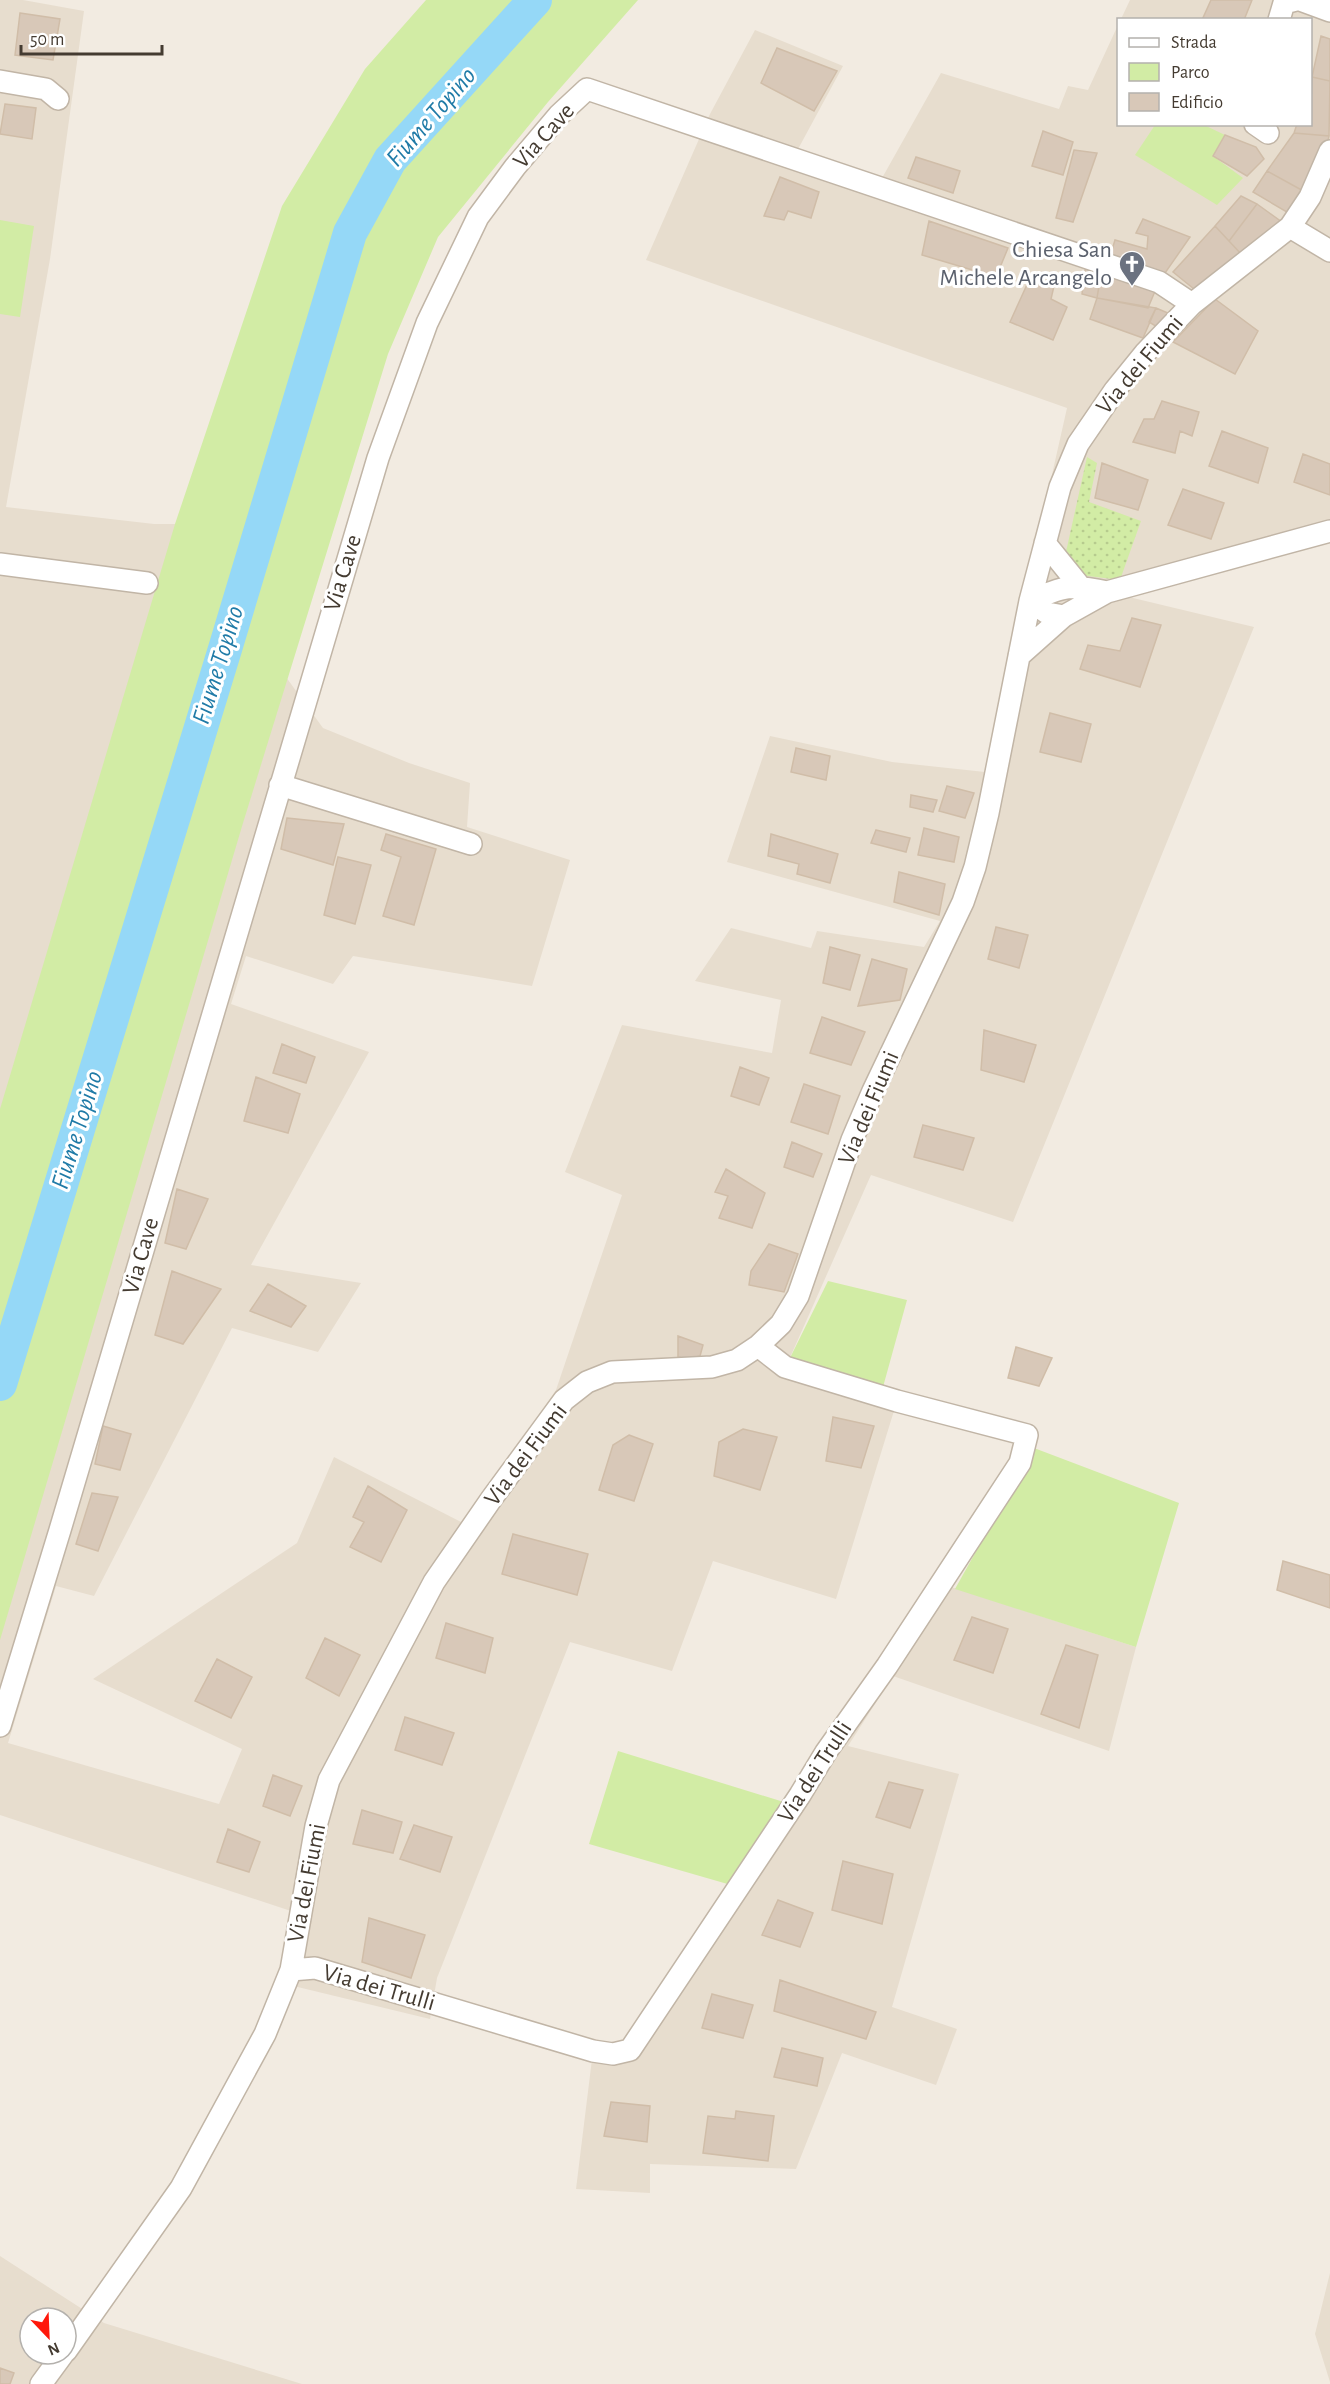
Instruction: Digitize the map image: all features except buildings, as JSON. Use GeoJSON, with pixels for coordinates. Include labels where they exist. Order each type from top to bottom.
{"type":"FeatureCollection","features":[{"type":"Feature","properties":{"kind":"street"},"geometry":{"type":"LineString","coordinates":[[1280,18],[1284,3],[1298,0],[1330,11]]}},
{"type":"Feature","properties":{"kind":"street"},"geometry":{"type":"LineString","coordinates":[[0,81],[45,89],[58,99]]}},
{"type":"Feature","properties":{"kind":"street","name":"Via Cave"},"geometry":{"type":"LineString","coordinates":[[0,1726],[378,458],[427,323],[478,217],[522,158],[559,116],[587,89],[1159,282],[1192,304]]}},
{"type":"Feature","properties":{"kind":"street","name":"Via dei Fiumi"},"geometry":{"type":"LineString","coordinates":[[78,2334],[181,2187],[265,2034],[291,1970],[316,1826],[329,1780],[434,1582],[564,1400],[587,1382],[612,1372],[712,1366],[737,1360],[758,1346],[781,1324],[798,1296],[852,1140],[963,902],[975,867],[1030,601],[1060,487],[1078,444],[1144,353],[1192,304],[1290,227],[1310,197],[1330,151]]}},
{"type":"Feature","properties":{"kind":"street"},"geometry":{"type":"LineString","coordinates":[[1290,227],[1330,251]]}},
{"type":"Feature","properties":{"kind":"street"},"geometry":{"type":"LineString","coordinates":[[1018,656],[1064,616],[1107,592],[1330,531]]}},
{"type":"Feature","properties":{"kind":"street"},"geometry":{"type":"LineString","coordinates":[[1045,543],[1079,585]]}},
{"type":"Feature","properties":{"kind":"street"},"geometry":{"type":"LineString","coordinates":[[0,564],[147,583]]}},
{"type":"Feature","properties":{"kind":"street"},"geometry":{"type":"LineString","coordinates":[[1030,601],[1056,589],[1079,585],[1107,592]]}},
{"type":"Feature","properties":{"kind":"street"},"geometry":{"type":"LineString","coordinates":[[1030,601],[1047,613],[1064,616]]}},
{"type":"Feature","properties":{"kind":"street"},"geometry":{"type":"LineString","coordinates":[[280,785],[471,844]]}},
{"type":"Feature","properties":{"kind":"street","name":"Via dei Trulli"},"geometry":{"type":"LineString","coordinates":[[291,1970],[315,1968],[593,2051],[613,2054],[630,2050],[1020,1463],[1027,1435],[897,1401],[785,1367],[758,1346]]}},
{"type":"Feature","properties":{"kind":"street","name":"Via dei Fiumi"},"geometry":{"type":"LineString","coordinates":[[41,2384],[54,2366]]}},
{"type":"Feature","properties":{"kind":"shaded area"},"geometry":{"type":"Polygon","coordinates":[[[0,0],[23,0],[84,11],[50,259],[6,507],[154,524],[175,524],[323,728],[409,763],[470,783],[467,827],[570,860],[532,986],[353,956],[333,984],[246,956],[231,1004],[369,1052],[251,1265],[361,1283],[318,1352],[232,1328],[94,1596],[56,1586],[8,1743],[219,1804],[242,1749],[93,1679],[297,1543],[334,1457],[463,1523],[556,1390],[622,1195],[565,1172],[622,1025],[772,1053],[781,1000],[695,981],[731,928],[811,948],[817,931],[924,947],[940,921],[727,862],[770,736],[892,762],[985,772],[1067,408],[646,260],[710,114],[755,30],[843,66],[797,151],[877,187],[941,73],[1059,109],[1068,86],[1088,90],[1117,27],[1117,126],[1312,126],[1312,18],[1121,18],[1130,0],[1330,0],[1330,531],[1108,592],[1254,627],[1013,1222],[871,1175],[788,1362],[897,1401],[836,1599],[713,1561],[672,1671],[570,1642],[437,1978],[430,2019],[277,1982],[300,1914],[0,1815],[0,0]]]}},
{"type":"Feature","properties":{"kind":"shaded area"},"geometry":{"type":"Polygon","coordinates":[[[936,1582],[1136,1647],[1109,1751],[893,1676],[848,1746],[959,1774],[892,2007],[957,2029],[936,2085],[842,2053],[796,2169],[650,2164],[650,2193],[576,2189],[593,2051],[630,2050],[936,1582]]]}},
{"type":"Feature","properties":{"kind":"shaded area"},"geometry":{"type":"Polygon","coordinates":[[[0,2256],[78,2306],[18,2306],[18,2366],[78,2366],[78,2306],[104,2323],[302,2384],[0,2384],[0,2256]]]}},
{"type":"Feature","properties":{"kind":"shaded area"},"geometry":{"type":"Polygon","coordinates":[[[1330,2273],[1330,2382],[1315,2334],[1330,2273]]]}},
{"type":"Feature","properties":{"kind":"green space"},"geometry":{"type":"Polygon","coordinates":[[[426,0],[638,0],[548,102],[438,237],[388,354],[243,823],[0,1640],[0,1109],[175,524],[282,206],[365,69],[426,0]]]}},
{"type":"Feature","properties":{"kind":"green space"},"geometry":{"type":"Polygon","coordinates":[[[1154,126],[1206,126],[1225,135],[1213,156],[1243,178],[1217,205],[1135,155],[1154,126]]]}},
{"type":"Feature","properties":{"kind":"green space"},"geometry":{"type":"Polygon","coordinates":[[[0,220],[34,226],[20,317],[0,314],[0,220]]]}},
{"type":"Feature","properties":{"kind":"green space"},"geometry":{"type":"Polygon","coordinates":[[[1087,457],[1097,463],[1089,502],[1141,521],[1120,580],[1080,575],[1066,552],[1087,457]]]}},
{"type":"Feature","properties":{"kind":"green space"},"geometry":{"type":"Polygon","coordinates":[[[828,1281],[907,1300],[883,1387],[788,1362],[828,1281]]]}},
{"type":"Feature","properties":{"kind":"green space"},"geometry":{"type":"Polygon","coordinates":[[[1034,1448],[1179,1503],[1136,1647],[955,1589],[1034,1448]]]}},
{"type":"Feature","properties":{"kind":"green space"},"geometry":{"type":"Polygon","coordinates":[[[618,1751],[787,1803],[731,1885],[589,1844],[618,1751]]]}},
{"type":"Feature","properties":{"kind":"waterway","name":"Fiume Topino"},"geometry":{"type":"LineString","coordinates":[[0,1384],[350,233],[390,160],[535,0]]}},
{"type":"Feature","properties":{"kind":"place","name":"Chiesa San Michele Arcangelo"},"geometry":{"type":"Point","coordinates":[1132,287]}}]}
